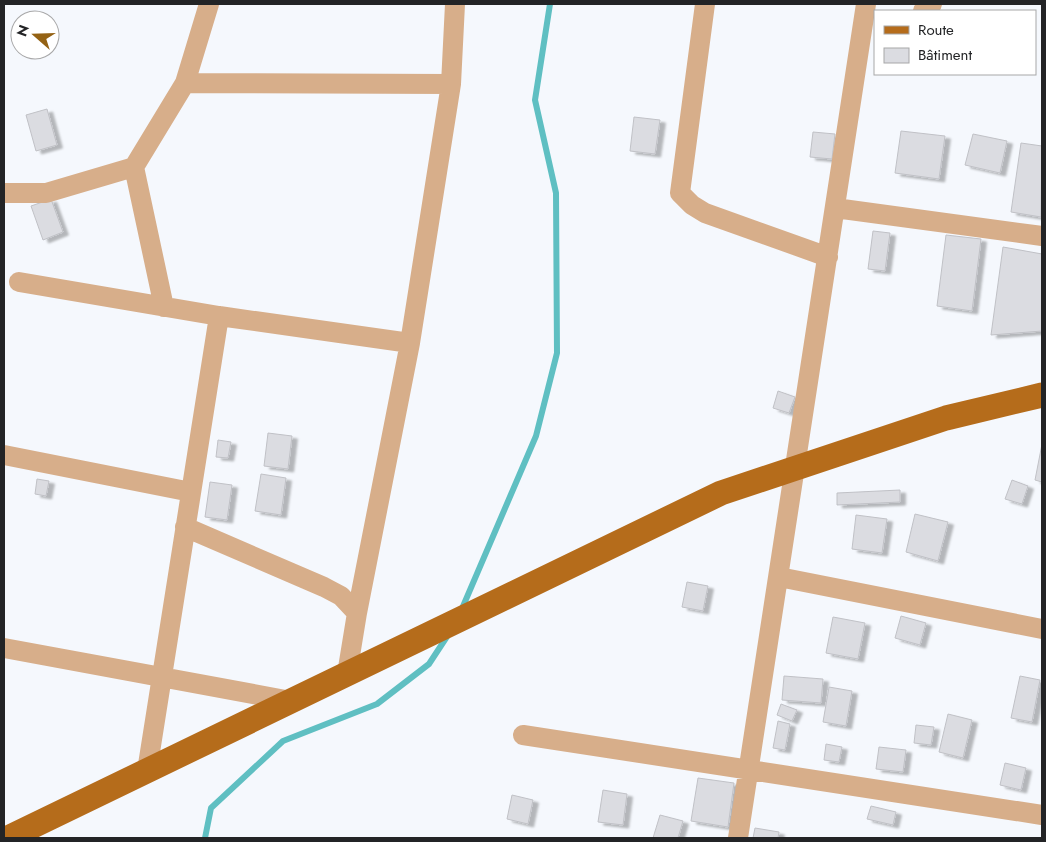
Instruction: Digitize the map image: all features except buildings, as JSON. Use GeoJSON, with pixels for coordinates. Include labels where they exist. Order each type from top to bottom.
{"type":"FeatureCollection","features":[{"type":"Feature","properties":{"kind":"main road"},"geometry":{"type":"LineString","coordinates":[[8,838],[721,493],[946,418],[1042,396]]}},
{"type":"Feature","properties":{"kind":"street"},"geometry":{"type":"LineString","coordinates":[[4,193],[46,193],[134,167],[185,83],[209,4]]}},
{"type":"Feature","properties":{"kind":"street"},"geometry":{"type":"LineString","coordinates":[[347,674],[357,613],[410,343],[451,84],[455,4]]}},
{"type":"Feature","properties":{"kind":"street"},"geometry":{"type":"LineString","coordinates":[[705,4],[680,193],[692,205],[705,213],[828,257]]}},
{"type":"Feature","properties":{"kind":"street"},"geometry":{"type":"LineString","coordinates":[[738,838],[866,4]]}},
{"type":"Feature","properties":{"kind":"street"},"geometry":{"type":"LineString","coordinates":[[857,67],[874,53]]}},
{"type":"Feature","properties":{"kind":"street"},"geometry":{"type":"LineString","coordinates":[[185,83],[451,84]]}},
{"type":"Feature","properties":{"kind":"street"},"geometry":{"type":"LineString","coordinates":[[134,167],[164,306]]}},
{"type":"Feature","properties":{"kind":"street"},"geometry":{"type":"LineString","coordinates":[[835,208],[1042,236]]}},
{"type":"Feature","properties":{"kind":"street"},"geometry":{"type":"LineString","coordinates":[[19,282],[219,316],[410,343]]}},
{"type":"Feature","properties":{"kind":"street"},"geometry":{"type":"LineString","coordinates":[[147,771],[219,316]]}},
{"type":"Feature","properties":{"kind":"street"},"geometry":{"type":"LineString","coordinates":[[4,456],[191,492]]}},
{"type":"Feature","properties":{"kind":"street"},"geometry":{"type":"LineString","coordinates":[[185,527],[324,586],[341,596],[357,613]]}},
{"type":"Feature","properties":{"kind":"street"},"geometry":{"type":"LineString","coordinates":[[779,577],[1042,629]]}},
{"type":"Feature","properties":{"kind":"street"},"geometry":{"type":"LineString","coordinates":[[4,648],[291,701]]}},
{"type":"Feature","properties":{"kind":"street"},"geometry":{"type":"LineString","coordinates":[[523,735],[1042,815]]}},
{"type":"Feature","properties":{"kind":"waterway"},"geometry":{"type":"LineString","coordinates":[[461,611],[536,436],[557,353],[556,193],[535,100],[550,4]]}},
{"type":"Feature","properties":{"kind":"waterway"},"geometry":{"type":"LineString","coordinates":[[205,838],[211,808],[283,741],[377,704],[429,664],[448,635]]}}]}
